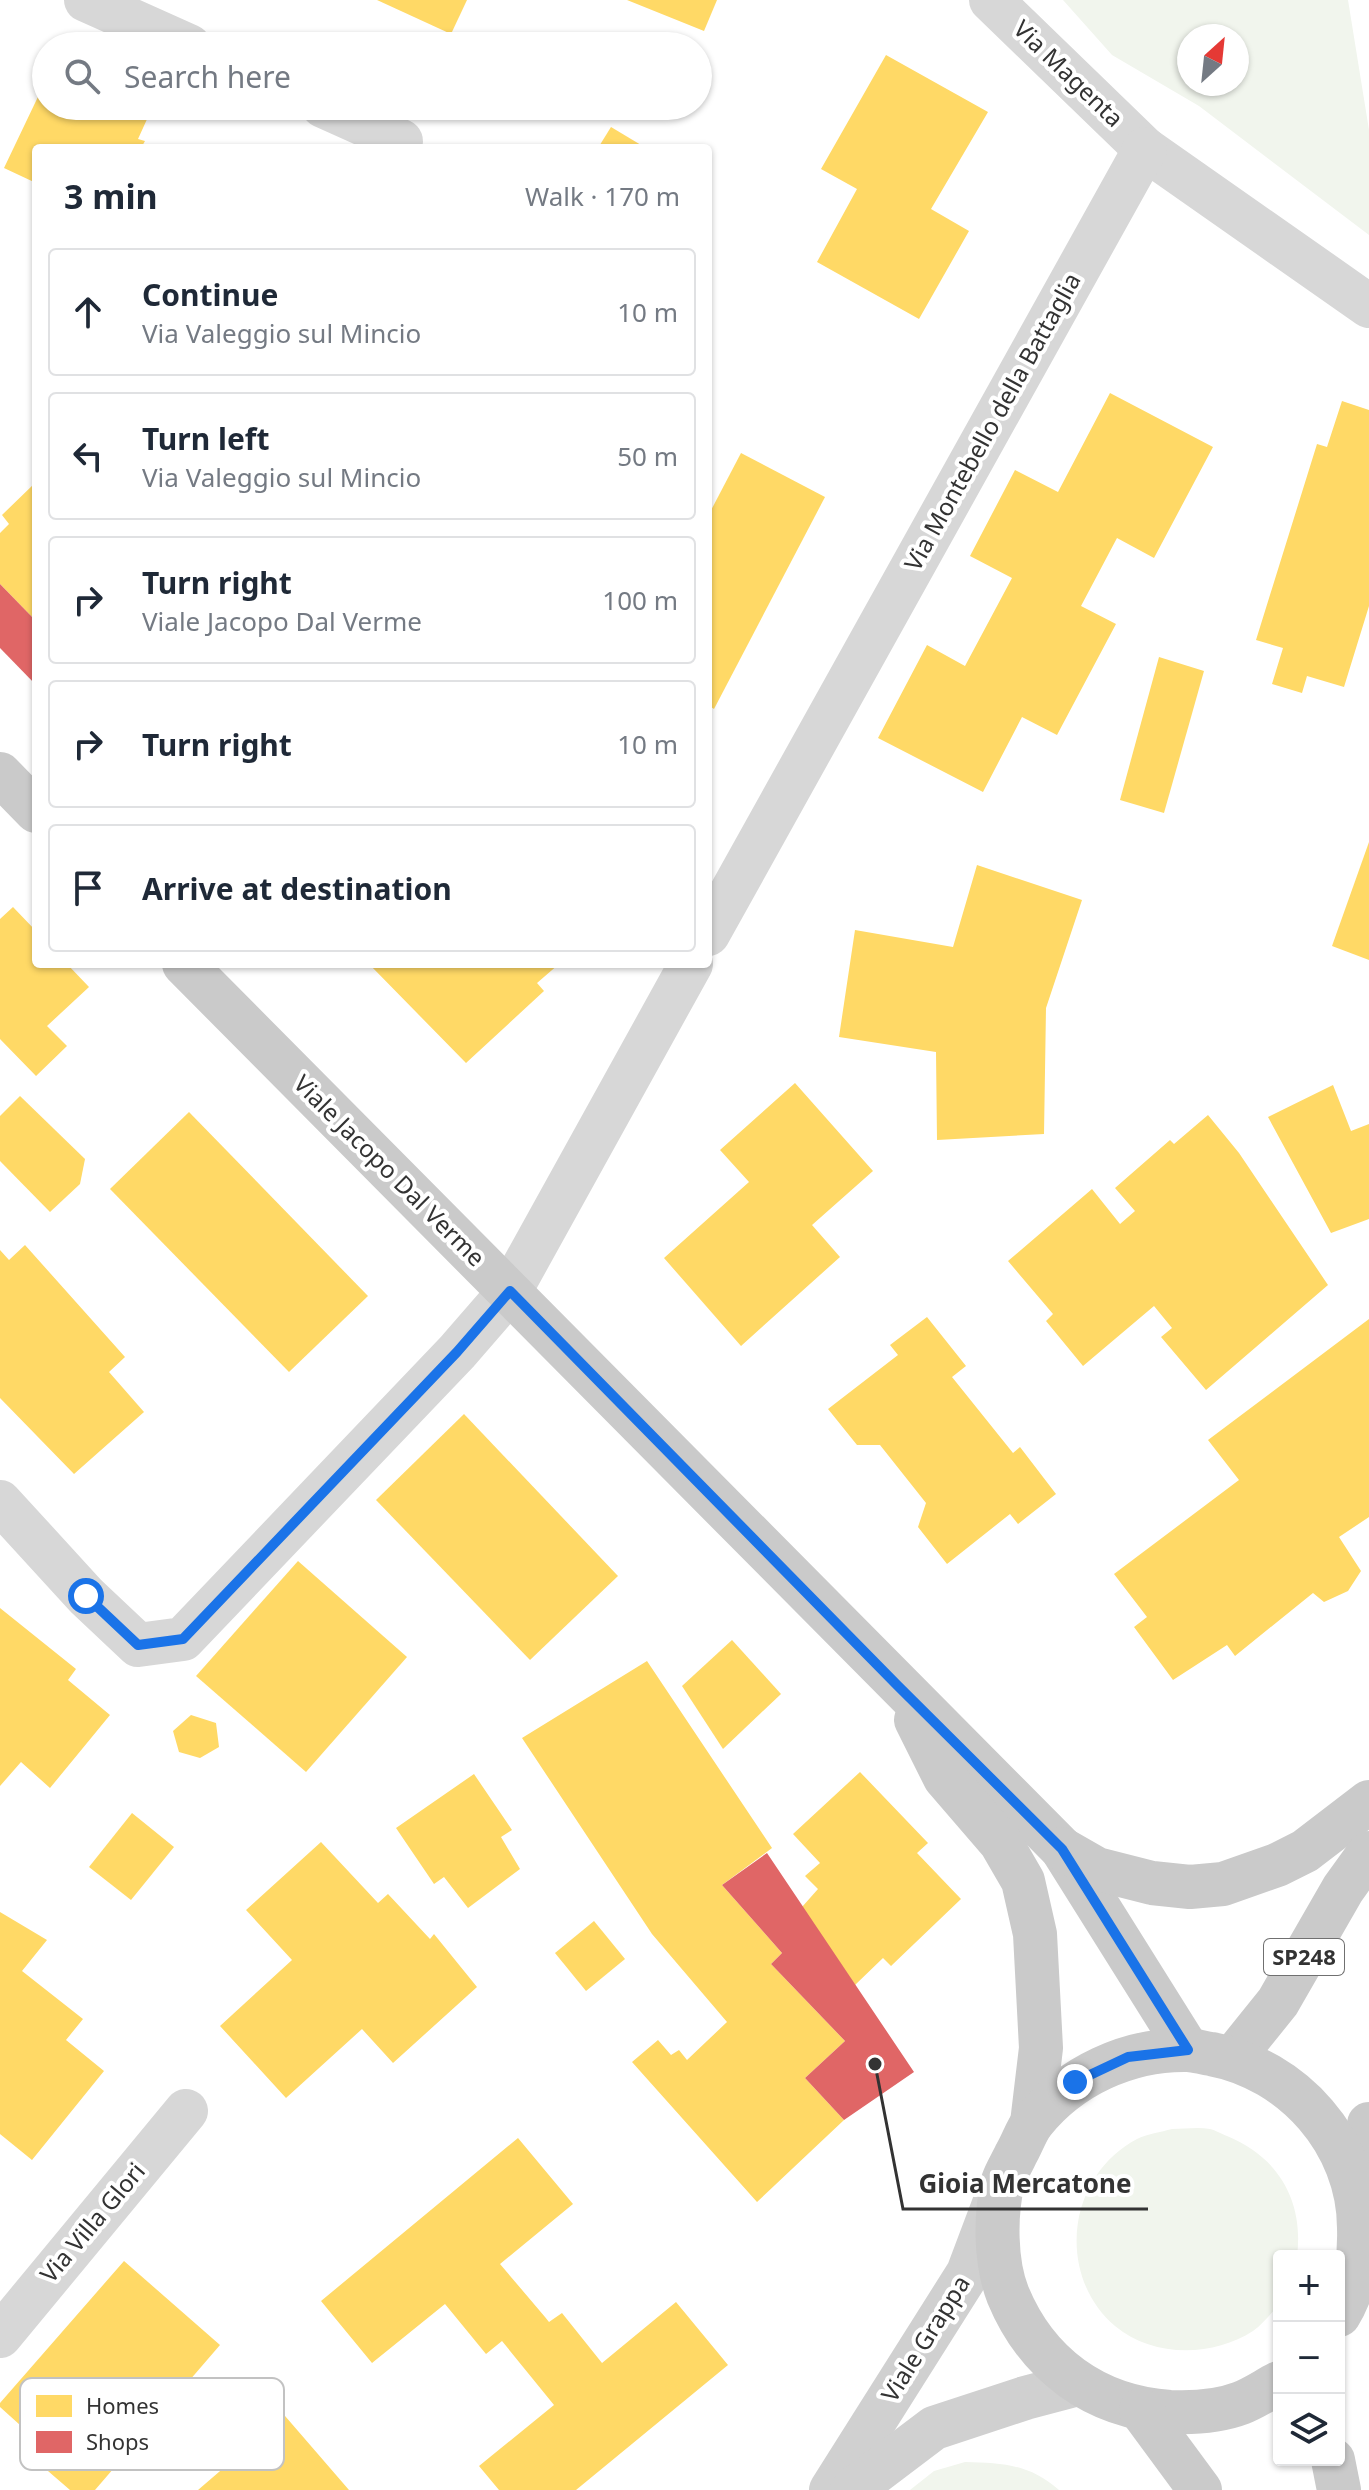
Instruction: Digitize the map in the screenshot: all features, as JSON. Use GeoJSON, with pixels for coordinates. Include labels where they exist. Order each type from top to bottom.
{"type":"FeatureCollection","features":[{"type":"Feature","properties":{"kind":"main road"},"geometry":{"type":"LineString","coordinates":[[0,774],[32,807]]}},
{"type":"Feature","properties":{"kind":"main road","name":"Viale Jacopo Dal Verme"},"geometry":{"type":"LineString","coordinates":[[188,968],[1062,1849],[1188,2050]]}},
{"type":"Feature","properties":{"kind":"main road","name":"Viale Jacopo Dal Verme"},"geometry":{"type":"LineString","coordinates":[[898,1686],[945,1778],[1001,1843],[1023,1881],[1035,1934],[1041,2048],[1032,2123]]}},
{"type":"Feature","properties":{"kind":"main road"},"geometry":{"type":"LineString","coordinates":[[1062,1849],[1097,1869],[1152,1883],[1190,1887],[1223,1884],[1267,1869],[1305,1851],[1369,1802]]}},
{"type":"Feature","properties":{"kind":"main road","name":"SP248"},"geometry":{"type":"LineString","coordinates":[[1233,2058],[1278,2002],[1343,1889],[1369,1853]]}},
{"type":"Feature","properties":{"kind":"main road"},"geometry":{"type":"LineString","coordinates":[[1273,2386],[1240,2403],[1192,2413],[1141,2410],[1109,2400],[1078,2384],[1036,2345],[1007,2293],[996,2237],[1004,2179],[1032,2123],[1075,2082],[1128,2057],[1188,2050],[1233,2058],[1280,2081],[1318,2115],[1345,2159],[1359,2209]]}},
{"type":"Feature","properties":{"kind":"main road"},"geometry":{"type":"LineString","coordinates":[[1345,2303],[1360,2256],[1359,2209],[1369,2124]]}},
{"type":"Feature","properties":{"kind":"main road","name":"Viale Grappa"},"geometry":{"type":"LineString","coordinates":[[831,2490],[968,2273],[1004,2179]]}},
{"type":"Feature","properties":{"kind":"main road"},"geometry":{"type":"LineString","coordinates":[[852,2490],[934,2428],[1078,2384]]}},
{"type":"Feature","properties":{"kind":"main road"},"geometry":{"type":"LineString","coordinates":[[1141,2410],[1200,2490]]}},
{"type":"Feature","properties":{"kind":"main road"},"geometry":{"type":"LineString","coordinates":[[1334,2466],[1339,2490]]}},
{"type":"Feature","properties":{"kind":"street"},"geometry":{"type":"LineString","coordinates":[[86,0],[158,32]]}},
{"type":"Feature","properties":{"kind":"street","name":"Via Magenta"},"geometry":{"type":"LineString","coordinates":[[991,0],[1145,149]]}},
{"type":"Feature","properties":{"kind":"street"},"geometry":{"type":"LineString","coordinates":[[354,120],[401,141]]}},
{"type":"Feature","properties":{"kind":"street"},"geometry":{"type":"LineString","coordinates":[[1145,149],[1369,306]]}},
{"type":"Feature","properties":{"kind":"street","name":"Via Montebello della Battaglia"},"geometry":{"type":"LineString","coordinates":[[712,927],[1145,149]]}},
{"type":"Feature","properties":{"kind":"street"},"geometry":{"type":"LineString","coordinates":[[0,1502],[86,1596],[138,1645],[183,1639],[457,1352],[510,1291],[689,968]]}},
{"type":"Feature","properties":{"kind":"street","name":"Via Villa Glori"},"geometry":{"type":"LineString","coordinates":[[0,2336],[186,2111]]}},
{"type":"Feature","properties":{"kind":"shaded area"},"geometry":{"type":"Polygon","coordinates":[[[1063,0],[1348,0],[1369,130],[1369,235],[1182,96],[1249,96],[1249,24],[1177,24],[1177,93],[1112,55],[1063,0]]]}},
{"type":"Feature","properties":{"kind":"shaded area"},"geometry":{"type":"Polygon","coordinates":[[[1172,2129],[1212,2130],[1261,2156],[1274,2169],[1292,2200],[1297,2250],[1273,2250],[1273,2312],[1253,2331],[1237,2340],[1220,2346],[1183,2350],[1147,2344],[1115,2326],[1100,2311],[1089,2293],[1077,2254],[1080,2214],[1086,2194],[1100,2170],[1114,2155],[1145,2136],[1172,2129]]]}},
{"type":"Feature","properties":{"kind":"shaded area"},"geometry":{"type":"Polygon","coordinates":[[[965,2462],[992,2463],[1026,2470],[1059,2490],[910,2490],[934,2471],[965,2462]]]}},
{"type":"Feature","properties":{"kind":"building: Homes"},"geometry":{"type":"Polygon","coordinates":[[[377,0],[467,0],[452,32],[377,0]]]}},
{"type":"Feature","properties":{"kind":"building: Homes"},"geometry":{"type":"Polygon","coordinates":[[[627,0],[717,0],[704,31],[627,0]]]}},
{"type":"Feature","properties":{"kind":"building: Homes"},"geometry":{"type":"Polygon","coordinates":[[[886,55],[988,112],[931,209],[969,231],[919,319],[817,262],[857,189],[821,169],[886,55]]]}},
{"type":"Feature","properties":{"kind":"building: Homes"},"geometry":{"type":"Polygon","coordinates":[[[32,109],[32,120],[147,120],[138,139],[145,141],[143,144],[32,144],[32,181],[4,168],[32,109]]]}},
{"type":"Feature","properties":{"kind":"building: Homes"},"geometry":{"type":"Polygon","coordinates":[[[611,127],[639,144],[600,144],[611,127]]]}},
{"type":"Feature","properties":{"kind":"building: Homes"},"geometry":{"type":"Polygon","coordinates":[[[1110,393],[1213,447],[1154,558],[1117,538],[1081,606],[1116,624],[1057,735],[1022,717],[983,792],[878,738],[927,645],[965,666],[1012,578],[970,556],[1015,470],[1058,492],[1110,393]]]}},
{"type":"Feature","properties":{"kind":"building: Homes"},"geometry":{"type":"Polygon","coordinates":[[[1342,401],[1369,410],[1369,606],[1344,687],[1307,676],[1302,693],[1272,684],[1283,648],[1256,640],[1317,444],[1327,447],[1342,401]]]}},
{"type":"Feature","properties":{"kind":"building: Homes"},"geometry":{"type":"Polygon","coordinates":[[[741,453],[825,497],[714,709],[712,708],[712,508],[741,453]]]}},
{"type":"Feature","properties":{"kind":"building: Homes"},"geometry":{"type":"Polygon","coordinates":[[[32,486],[32,617],[0,584],[0,533],[9,524],[2,515],[32,486]]]}},
{"type":"Feature","properties":{"kind":"building: Homes"},"geometry":{"type":"Polygon","coordinates":[[[1159,657],[1204,671],[1164,813],[1120,800],[1159,657]]]}},
{"type":"Feature","properties":{"kind":"building: Homes"},"geometry":{"type":"Polygon","coordinates":[[[1369,842],[1369,960],[1332,946],[1369,842]]]}},
{"type":"Feature","properties":{"kind":"building: Homes"},"geometry":{"type":"Polygon","coordinates":[[[977,865],[1082,900],[1046,1008],[1044,1134],[937,1140],[936,1052],[839,1037],[855,930],[953,947],[977,865]]]}},
{"type":"Feature","properties":{"kind":"building: Homes"},"geometry":{"type":"Polygon","coordinates":[[[13,907],[32,927],[32,968],[71,968],[89,987],[47,1026],[67,1046],[36,1076],[0,1039],[0,919],[13,907]]]}},
{"type":"Feature","properties":{"kind":"building: Homes"},"geometry":{"type":"Polygon","coordinates":[[[373,968],[554,968],[537,983],[544,991],[466,1063],[373,968]]]}},
{"type":"Feature","properties":{"kind":"building: Homes"},"geometry":{"type":"Polygon","coordinates":[[[795,1083],[873,1171],[812,1225],[840,1257],[741,1346],[664,1258],[749,1182],[720,1150],[795,1083]]]}},
{"type":"Feature","properties":{"kind":"building: Homes"},"geometry":{"type":"Polygon","coordinates":[[[1333,1085],[1351,1131],[1369,1124],[1369,1219],[1331,1233],[1268,1117],[1333,1085]]]}},
{"type":"Feature","properties":{"kind":"building: Homes"},"geometry":{"type":"Polygon","coordinates":[[[20,1096],[85,1159],[80,1184],[50,1212],[0,1161],[0,1116],[20,1096]]]}},
{"type":"Feature","properties":{"kind":"building: Homes"},"geometry":{"type":"Polygon","coordinates":[[[189,1112],[368,1296],[289,1372],[110,1189],[189,1112]]]}},
{"type":"Feature","properties":{"kind":"building: Homes"},"geometry":{"type":"Polygon","coordinates":[[[1208,1115],[1239,1153],[1328,1285],[1206,1390],[1161,1337],[1172,1328],[1154,1306],[1083,1366],[1046,1321],[1053,1314],[1008,1261],[1092,1189],[1120,1224],[1135,1211],[1115,1188],[1170,1140],[1174,1144],[1208,1115]]]}},
{"type":"Feature","properties":{"kind":"building: Homes"},"geometry":{"type":"Polygon","coordinates":[[[25,1245],[125,1357],[109,1372],[144,1412],[74,1474],[0,1398],[0,1250],[9,1260],[25,1245]]]}},
{"type":"Feature","properties":{"kind":"building: Homes"},"geometry":{"type":"Polygon","coordinates":[[[927,1317],[966,1366],[952,1377],[1013,1453],[1020,1447],[1056,1494],[1018,1524],[1010,1514],[947,1564],[918,1527],[926,1503],[880,1445],[857,1445],[828,1409],[898,1355],[890,1345],[927,1317]]]}},
{"type":"Feature","properties":{"kind":"building: Homes"},"geometry":{"type":"Polygon","coordinates":[[[1369,1319],[1369,1517],[1339,1537],[1361,1571],[1348,1591],[1324,1602],[1313,1593],[1235,1656],[1227,1645],[1173,1680],[1134,1627],[1147,1617],[1114,1574],[1239,1480],[1208,1440],[1369,1319]]]}},
{"type":"Feature","properties":{"kind":"building: Homes"},"geometry":{"type":"Polygon","coordinates":[[[464,1414],[618,1576],[530,1660],[376,1500],[464,1414]]]}},
{"type":"Feature","properties":{"kind":"building: Homes"},"geometry":{"type":"Polygon","coordinates":[[[298,1561],[407,1657],[306,1772],[196,1676],[298,1561]]]}},
{"type":"Feature","properties":{"kind":"building: Homes"},"geometry":{"type":"Polygon","coordinates":[[[0,1608],[76,1669],[68,1680],[110,1715],[50,1788],[21,1762],[0,1786],[0,1608]]]}},
{"type":"Feature","properties":{"kind":"building: Homes"},"geometry":{"type":"Polygon","coordinates":[[[732,1640],[781,1694],[723,1749],[682,1686],[732,1640]]]}},
{"type":"Feature","properties":{"kind":"building: Homes"},"geometry":{"type":"Polygon","coordinates":[[[647,1661],[772,1848],[722,1885],[782,1953],[771,1964],[845,2041],[805,2078],[844,2120],[757,2202],[632,2062],[658,2040],[671,2055],[679,2050],[687,2060],[727,2022],[652,1934],[522,1738],[647,1661]]]}},
{"type":"Feature","properties":{"kind":"building: Homes"},"geometry":{"type":"Polygon","coordinates":[[[191,1715],[216,1723],[219,1747],[200,1758],[179,1752],[173,1731],[191,1715]]]}},
{"type":"Feature","properties":{"kind":"building: Homes"},"geometry":{"type":"Polygon","coordinates":[[[860,1772],[928,1843],[917,1853],[961,1899],[891,1966],[883,1958],[855,1985],[802,1907],[818,1889],[805,1876],[820,1863],[793,1834],[860,1772]]]}},
{"type":"Feature","properties":{"kind":"building: Homes"},"geometry":{"type":"Polygon","coordinates":[[[474,1774],[512,1830],[501,1837],[520,1869],[468,1908],[444,1877],[434,1884],[396,1828],[474,1774]]]}},
{"type":"Feature","properties":{"kind":"building: Homes"},"geometry":{"type":"Polygon","coordinates":[[[132,1813],[174,1847],[131,1900],[89,1867],[132,1813]]]}},
{"type":"Feature","properties":{"kind":"building: Homes"},"geometry":{"type":"Polygon","coordinates":[[[321,1842],[378,1903],[388,1894],[430,1939],[434,1934],[477,1987],[393,2063],[362,2029],[286,2098],[220,2026],[292,1960],[246,1910],[321,1842]]]}},
{"type":"Feature","properties":{"kind":"building: Homes"},"geometry":{"type":"Polygon","coordinates":[[[0,1912],[47,1940],[22,1971],[83,2019],[66,2040],[104,2071],[32,2160],[0,2134],[0,1912]]]}},
{"type":"Feature","properties":{"kind":"building: Homes"},"geometry":{"type":"Polygon","coordinates":[[[594,1921],[625,1959],[586,1991],[555,1953],[594,1921]]]}},
{"type":"Feature","properties":{"kind":"building: Homes"},"geometry":{"type":"Polygon","coordinates":[[[518,2138],[573,2204],[500,2264],[549,2322],[562,2313],[602,2363],[676,2302],[728,2365],[576,2490],[499,2490],[479,2466],[554,2405],[502,2341],[486,2354],[445,2304],[372,2363],[321,2301],[518,2138]]]}},
{"type":"Feature","properties":{"kind":"building: Homes"},"geometry":{"type":"Polygon","coordinates":[[[124,2261],[220,2345],[192,2378],[22,2378],[124,2261]]]}},
{"type":"Feature","properties":{"kind":"building: Homes"},"geometry":{"type":"Polygon","coordinates":[[[20,2380],[20,2425],[0,2407],[20,2380]]]}},
{"type":"Feature","properties":{"kind":"building: Homes"},"geometry":{"type":"Polygon","coordinates":[[[284,2415],[349,2490],[198,2490],[221,2470],[284,2470],[284,2415]]]}},
{"type":"Feature","properties":{"kind":"building: Homes"},"geometry":{"type":"Polygon","coordinates":[[[47,2470],[112,2470],[95,2490],[70,2490],[47,2470]]]}},
{"type":"Feature","properties":{"kind":"building: Shops"},"geometry":{"type":"Polygon","coordinates":[[[0,584],[32,617],[32,681],[0,648],[0,584]]]}},
{"type":"Feature","properties":{"kind":"building: Shops"},"geometry":{"type":"Polygon","coordinates":[[[767,1853],[914,2072],[844,2120],[805,2078],[845,2041],[771,1964],[782,1953],[722,1885],[767,1853]]]}},
{"type":"Feature","properties":{"kind":"place","name":"Gioia Mercatone"},"geometry":{"type":"Point","coordinates":[875,2064]}},
{"type":"Feature","properties":{"kind":"route"},"geometry":{"type":"LineString","coordinates":[[86,1596],[138,1645],[183,1639],[457,1352],[510,1291],[1062,1849],[1188,2050],[1128,2057],[1075,2082]]}}]}
